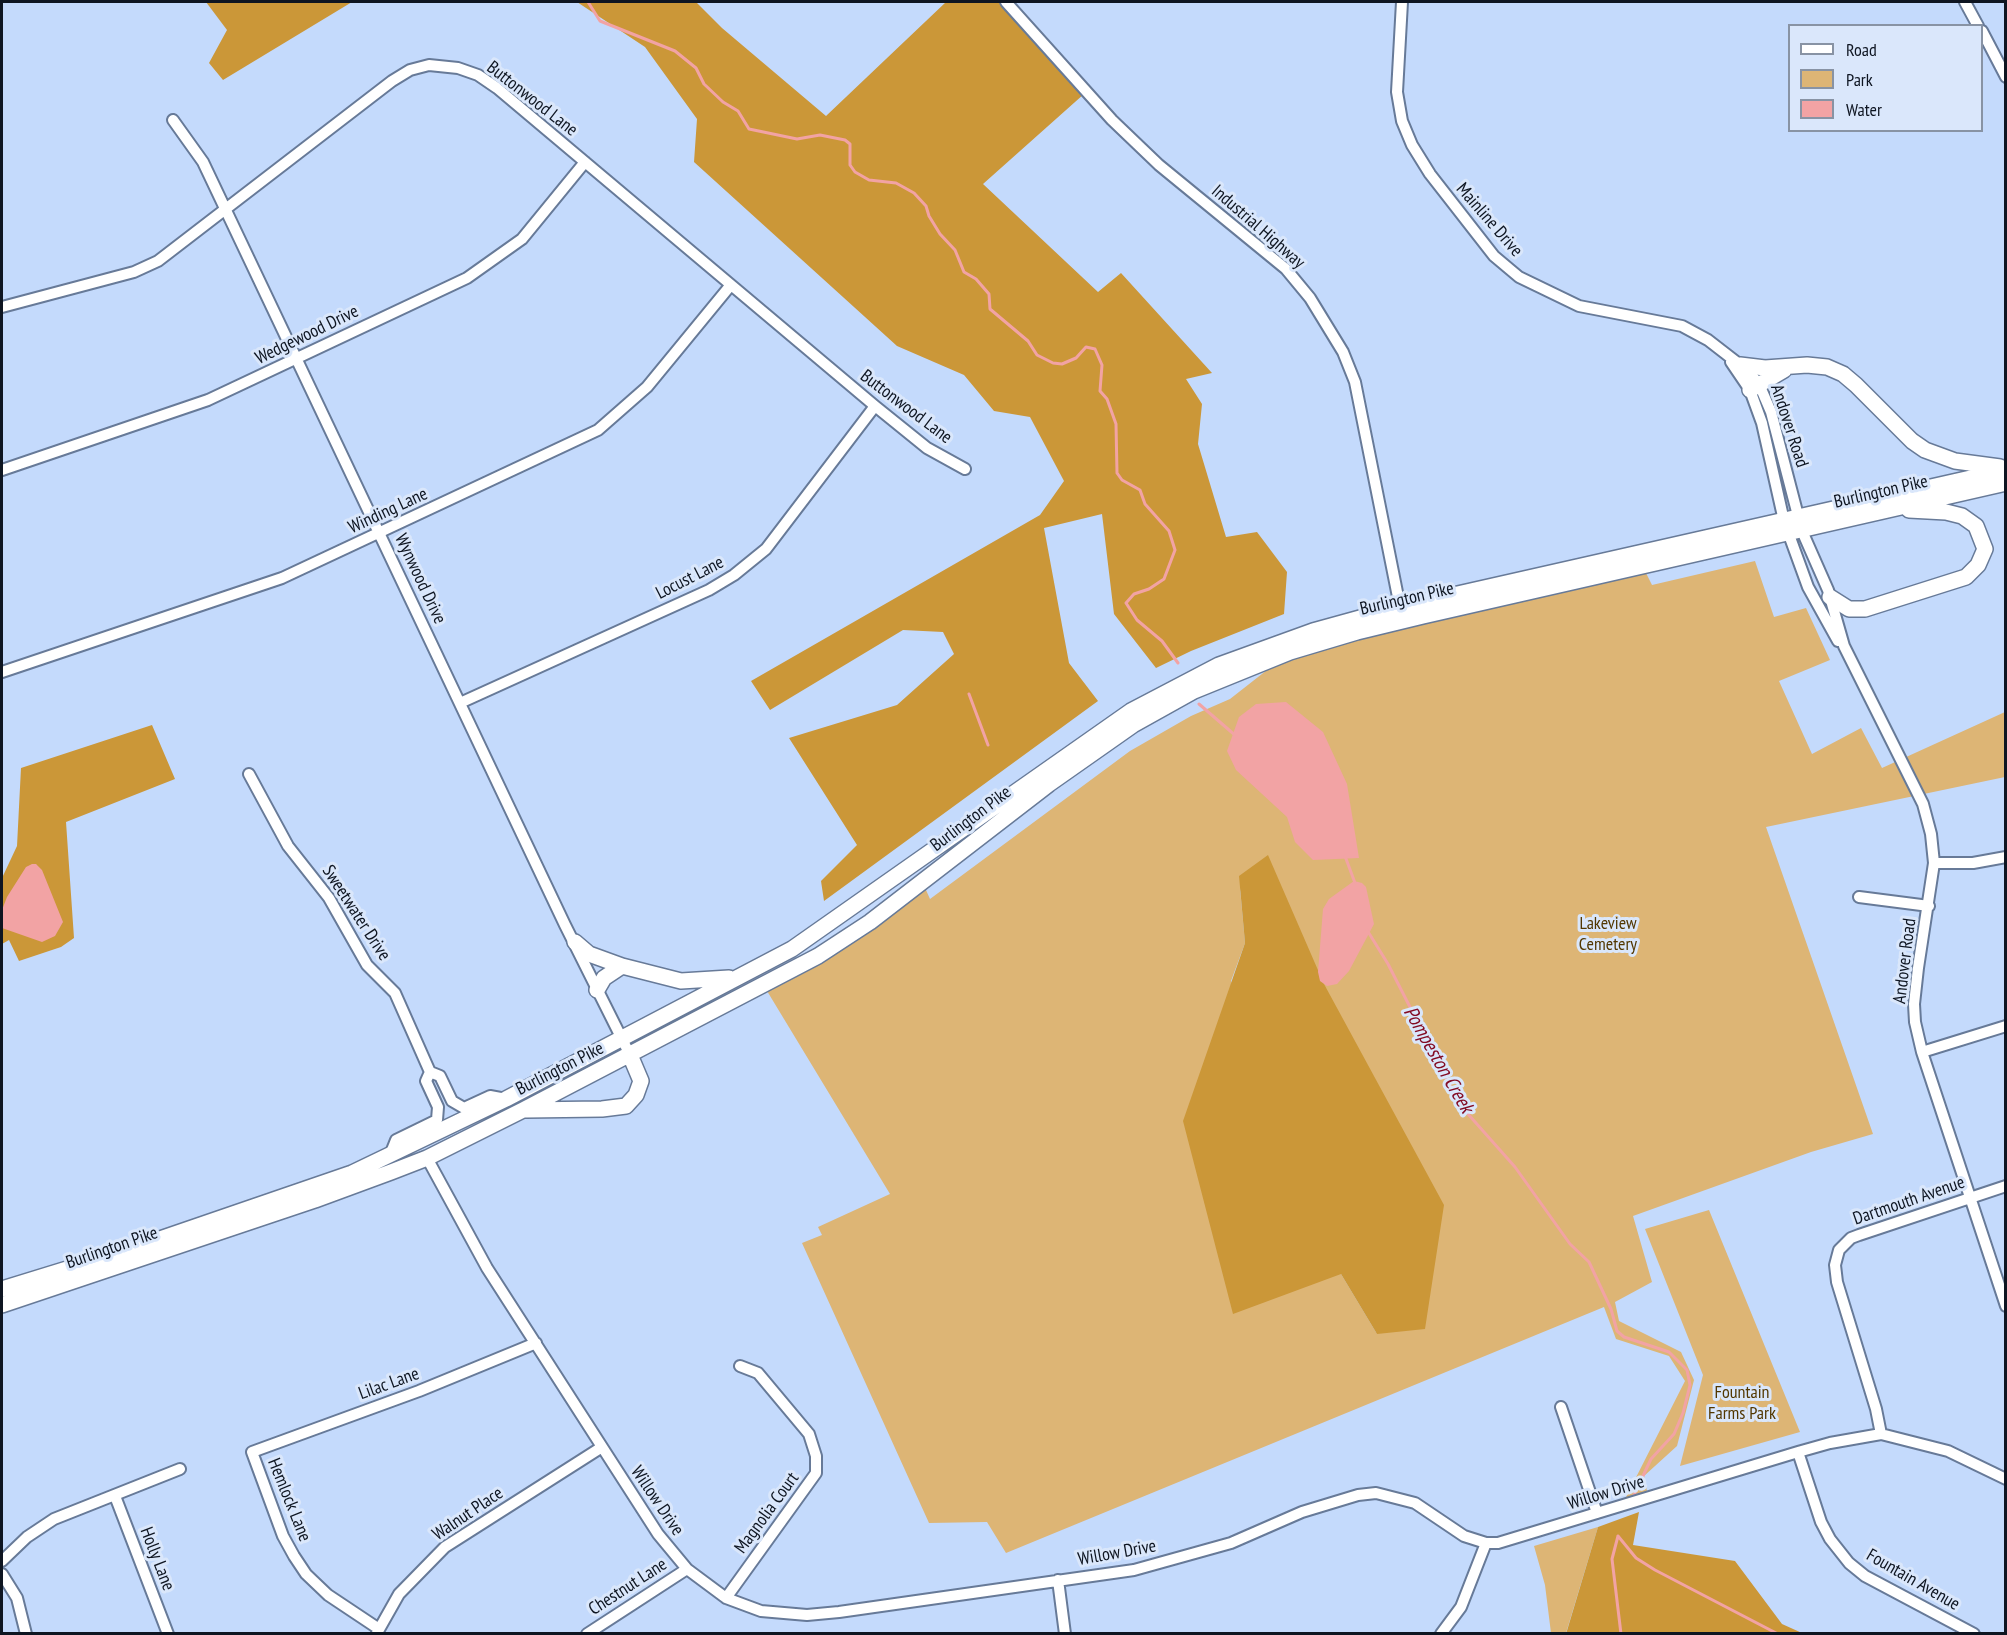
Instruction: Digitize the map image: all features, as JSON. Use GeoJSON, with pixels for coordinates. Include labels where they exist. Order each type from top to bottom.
{"type":"FeatureCollection","features":[{"type":"Feature","properties":{"kind":"highway"},"geometry":{"type":"LineString","coordinates":[[1734,361],[1765,368],[1827,367],[1843,374],[1912,441],[1925,450],[1955,461],[2006,469]]}},
{"type":"Feature","properties":{"kind":"highway"},"geometry":{"type":"LineString","coordinates":[[1755,387],[1792,366]]}},
{"type":"Feature","properties":{"kind":"highway","name":"Burlington Pike"},"geometry":{"type":"LineString","coordinates":[[2,1305],[315,1200],[427,1158],[764,986],[844,939],[1049,784],[1133,725],[1194,691],[1290,652],[1357,632],[1793,526],[2006,469]]}},
{"type":"Feature","properties":{"kind":"highway","name":"Burlington Pike"},"geometry":{"type":"LineString","coordinates":[[2,1289],[244,1211],[352,1173],[506,1099],[792,949],[1076,747],[1159,694],[1219,665],[1313,631],[1400,607],[1793,526],[1891,509],[2006,483]]}},
{"type":"Feature","properties":{"kind":"highway"},"geometry":{"type":"LineString","coordinates":[[1830,597],[1849,609],[1865,609],[1966,577],[1978,565],[1985,549],[1982,536],[1976,526],[1962,516],[1946,512],[1891,509]]}},
{"type":"Feature","properties":{"kind":"highway"},"geometry":{"type":"LineString","coordinates":[[575,942],[589,954],[622,966],[681,981],[738,978]]}},
{"type":"Feature","properties":{"kind":"highway"},"geometry":{"type":"LineString","coordinates":[[597,990],[604,978],[622,966]]}},
{"type":"Feature","properties":{"kind":"highway"},"geometry":{"type":"LineString","coordinates":[[523,1110],[602,1109],[626,1106],[636,1095],[640,1082],[630,1055]]}},
{"type":"Feature","properties":{"kind":"street","name":"Industrial Highway"},"geometry":{"type":"LineString","coordinates":[[1006,2],[1112,120],[1159,165],[1286,269],[1310,298],[1343,352],[1355,382],[1400,607]]}},
{"type":"Feature","properties":{"kind":"street","name":"Mainline Drive"},"geometry":{"type":"LineString","coordinates":[[1402,2],[1397,92],[1402,121],[1412,145],[1430,174],[1494,256],[1519,277],[1579,306],[1683,326],[1708,340],[1734,361]]}},
{"type":"Feature","properties":{"kind":"street"},"geometry":{"type":"LineString","coordinates":[[1965,2],[1977,24]]}},
{"type":"Feature","properties":{"kind":"street"},"geometry":{"type":"LineString","coordinates":[[1983,33],[2006,77]]}},
{"type":"Feature","properties":{"kind":"street","name":"Buttonwood Lane"},"geometry":{"type":"LineString","coordinates":[[2,307],[134,272],[158,261],[410,70],[429,65],[458,68],[478,75],[497,88],[875,406],[927,448],[965,469]]}},
{"type":"Feature","properties":{"kind":"street","name":"Wynwood Drive"},"geometry":{"type":"LineString","coordinates":[[173,120],[203,162],[630,1055]]}},
{"type":"Feature","properties":{"kind":"street","name":"Wedgewood Drive"},"geometry":{"type":"LineString","coordinates":[[2,470],[173,413],[297,360],[467,278],[497,259],[522,239],[585,162]]}},
{"type":"Feature","properties":{"kind":"street","name":"Winding Lane"},"geometry":{"type":"LineString","coordinates":[[2,672],[282,578],[598,430],[647,387],[730,286]]}},
{"type":"Feature","properties":{"kind":"street","name":"Andover Road"},"geometry":{"type":"LineString","coordinates":[[1734,361],[1771,412],[1793,526],[1808,587],[1851,662],[1923,804],[1931,834],[1934,863],[1914,1004],[1922,1052],[2006,1306]]}},
{"type":"Feature","properties":{"kind":"street","name":"Locust Lane"},"geometry":{"type":"LineString","coordinates":[[460,703],[710,590],[734,575],[766,549],[875,406]]}},
{"type":"Feature","properties":{"kind":"street","name":"Andover Road"},"geometry":{"type":"LineString","coordinates":[[1793,526],[1830,597],[1851,662]]}},
{"type":"Feature","properties":{"kind":"street","name":"Sweetwater Drive"},"geometry":{"type":"LineString","coordinates":[[249,774],[288,846],[329,898],[367,965],[395,993],[430,1072],[440,1076],[452,1101],[464,1108],[490,1096],[506,1099]]}},
{"type":"Feature","properties":{"kind":"street"},"geometry":{"type":"LineString","coordinates":[[1934,863],[1972,863],[2006,856]]}},
{"type":"Feature","properties":{"kind":"street"},"geometry":{"type":"LineString","coordinates":[[1859,897],[1929,906]]}},
{"type":"Feature","properties":{"kind":"street"},"geometry":{"type":"LineString","coordinates":[[1922,1052],[2006,1026]]}},
{"type":"Feature","properties":{"kind":"street","name":"Sweetwater Drive"},"geometry":{"type":"LineString","coordinates":[[390,1156],[396,1140],[437,1120],[438,1107],[426,1081],[430,1072]]}},
{"type":"Feature","properties":{"kind":"street","name":"Willow Drive"},"geometry":{"type":"LineString","coordinates":[[427,1158],[488,1268],[658,1534],[687,1569],[726,1598],[761,1611],[807,1615],[1134,1570],[1231,1543],[1302,1512],[1358,1495],[1376,1493],[1415,1503],[1464,1536],[1486,1543],[1498,1542],[1798,1452],[1830,1443],[1881,1434],[1947,1451],[2005,1478]]}},
{"type":"Feature","properties":{"kind":"street","name":"Dartmouth Avenue"},"geometry":{"type":"LineString","coordinates":[[1881,1434],[1876,1409],[1838,1282],[1835,1265],[1839,1250],[1851,1238],[2006,1186]]}},
{"type":"Feature","properties":{"kind":"street","name":"Lilac Lane"},"geometry":{"type":"LineString","coordinates":[[252,1452],[419,1391],[536,1343]]}},
{"type":"Feature","properties":{"kind":"street","name":"Magnolia Court"},"geometry":{"type":"LineString","coordinates":[[726,1598],[816,1473],[816,1456],[809,1434],[758,1373],[740,1366]]}},
{"type":"Feature","properties":{"kind":"street"},"geometry":{"type":"LineString","coordinates":[[1561,1407],[1598,1513]]}},
{"type":"Feature","properties":{"kind":"street","name":"Walnut Place"},"geometry":{"type":"LineString","coordinates":[[378,1631],[399,1594],[445,1547],[602,1447]]}},
{"type":"Feature","properties":{"kind":"street","name":"Hemlock Lane"},"geometry":{"type":"LineString","coordinates":[[252,1452],[283,1536],[306,1574],[328,1595],[378,1631]]}},
{"type":"Feature","properties":{"kind":"street","name":"Fountain Avenue"},"geometry":{"type":"LineString","coordinates":[[1798,1452],[1821,1522],[1830,1539],[1849,1563],[1875,1581],[1974,1634]]}},
{"type":"Feature","properties":{"kind":"street"},"geometry":{"type":"LineString","coordinates":[[2,1561],[27,1538],[54,1519],[180,1469]]}},
{"type":"Feature","properties":{"kind":"street","name":"Holly Lane"},"geometry":{"type":"LineString","coordinates":[[115,1496],[168,1634]]}},
{"type":"Feature","properties":{"kind":"street"},"geometry":{"type":"LineString","coordinates":[[1442,1634],[1461,1607],[1486,1543]]}},
{"type":"Feature","properties":{"kind":"street","name":"Chestnut Lane"},"geometry":{"type":"LineString","coordinates":[[587,1634],[687,1569]]}},
{"type":"Feature","properties":{"kind":"street"},"geometry":{"type":"LineString","coordinates":[[2,1574],[17,1599],[26,1634]]}},
{"type":"Feature","properties":{"kind":"street"},"geometry":{"type":"LineString","coordinates":[[1058,1580],[1065,1634]]}},
{"type":"Feature","properties":{"kind":"green space","name":"Lakeview Cemetery"},"geometry":{"type":"Polygon","coordinates":[[[1755,561],[1774,617],[1806,608],[1830,660],[1779,681],[1812,754],[1861,728],[1882,768],[2005,712],[2005,777],[1766,827],[1873,1134],[1811,1152],[1633,1216],[1652,1282],[1615,1302],[1619,1321],[1681,1352],[1694,1380],[1677,1446],[1644,1476],[1648,1496],[1624,1501],[1685,1381],[1669,1356],[1616,1339],[1604,1307],[1006,1553],[987,1522],[929,1523],[802,1243],[822,1235],[818,1227],[890,1194],[764,986],[922,881],[930,899],[1130,751],[1191,716],[1230,699],[1290,652],[1642,565],[1652,585],[1755,561]],[[1240,888],[1245,943],[1231,981],[1341,1274],[1377,1334],[1240,888]]]}},
{"type":"Feature","properties":{"kind":"green space","name":"Fountain Farms Park"},"geometry":{"type":"Polygon","coordinates":[[[1709,1210],[1800,1432],[1680,1466],[1703,1375],[1645,1229],[1709,1210]]]}},
{"type":"Feature","properties":{"kind":"green space"},"geometry":{"type":"Polygon","coordinates":[[[1598,1527],[1566,1633],[1551,1633],[1545,1585],[1534,1546],[1598,1527]]]}},
{"type":"Feature","properties":{"kind":"shaded area"},"geometry":{"type":"Polygon","coordinates":[[[206,2],[352,2],[223,80],[209,63],[227,30],[206,2]]]}},
{"type":"Feature","properties":{"kind":"shaded area"},"geometry":{"type":"Polygon","coordinates":[[[577,2],[696,2],[722,28],[826,116],[946,2],[1002,2],[1084,94],[983,184],[1098,292],[1121,273],[1212,373],[1186,379],[1202,404],[1198,444],[1226,537],[1257,532],[1287,572],[1284,614],[1191,651],[1156,668],[1114,614],[1102,514],[1044,528],[1069,663],[1098,701],[824,901],[821,881],[857,845],[789,738],[897,705],[954,654],[943,632],[903,630],[770,710],[751,681],[1040,515],[1064,481],[1030,417],[994,411],[964,375],[897,346],[694,162],[697,119],[645,47],[577,2]]]}},
{"type":"Feature","properties":{"kind":"shaded area"},"geometry":{"type":"Polygon","coordinates":[[[152,725],[175,779],[66,822],[74,938],[61,947],[19,961],[9,940],[2,944],[2,878],[17,846],[21,768],[152,725]]]}},
{"type":"Feature","properties":{"kind":"shaded area"},"geometry":{"type":"Polygon","coordinates":[[[1268,855],[1324,984],[1444,1205],[1425,1329],[1377,1334],[1341,1274],[1233,1314],[1183,1121],[1245,943],[1239,876],[1268,855]]]}},
{"type":"Feature","properties":{"kind":"shaded area"},"geometry":{"type":"Polygon","coordinates":[[[1639,1512],[1633,1545],[1735,1561],[1782,1624],[1802,1633],[1566,1634],[1598,1527],[1639,1512]]]}},
{"type":"Feature","properties":{"kind":"water"},"geometry":{"type":"Polygon","coordinates":[[[1286,702],[1323,732],[1347,784],[1359,858],[1313,860],[1295,842],[1287,817],[1236,770],[1227,751],[1239,717],[1256,704],[1286,702]]]}},
{"type":"Feature","properties":{"kind":"water"},"geometry":{"type":"Polygon","coordinates":[[[36,864],[42,870],[63,922],[55,936],[42,942],[2,928],[2,910],[7,897],[26,867],[36,864]]]}},
{"type":"Feature","properties":{"kind":"water"},"geometry":{"type":"Polygon","coordinates":[[[1354,881],[1366,887],[1374,924],[1349,971],[1337,984],[1327,986],[1320,981],[1318,972],[1323,909],[1329,899],[1354,881]]]}},
{"type":"Feature","properties":{"kind":"waterway","name":"Pompeston Creek"},"geometry":{"type":"LineString","coordinates":[[588,2],[600,21],[675,51],[696,68],[704,84],[723,102],[738,111],[749,129],[797,139],[820,135],[845,140],[850,144],[850,165],[855,172],[869,180],[896,183],[914,193],[926,206],[940,234],[955,250],[964,272],[976,279],[989,294],[990,309],[1028,341],[1037,355],[1053,363],[1062,364],[1076,358],[1086,347],[1095,349],[1102,365],[1100,391],[1107,399],[1116,424],[1117,473],[1122,480],[1140,490],[1145,504],[1169,531],[1175,550],[1164,579],[1149,589],[1134,594],[1126,603],[1137,620],[1162,641],[1178,663]]}},
{"type":"Feature","properties":{"kind":"waterway"},"geometry":{"type":"LineString","coordinates":[[969,694],[988,745]]}},
{"type":"Feature","properties":{"kind":"waterway","name":"Pompeston Creek"},"geometry":{"type":"LineString","coordinates":[[1199,704],[1236,736]]}},
{"type":"Feature","properties":{"kind":"waterway","name":"Pompeston Creek"},"geometry":{"type":"LineString","coordinates":[[1345,856],[1355,883]]}},
{"type":"Feature","properties":{"kind":"waterway","name":"Pompeston Creek"},"geometry":{"type":"LineString","coordinates":[[1367,930],[1388,964],[1460,1105],[1515,1167],[1570,1244],[1589,1262],[1611,1309],[1617,1331],[1624,1337],[1669,1352],[1687,1370],[1690,1385],[1683,1413],[1674,1434],[1651,1459],[1632,1499]]}},
{"type":"Feature","properties":{"kind":"waterway"},"geometry":{"type":"LineString","coordinates":[[1618,1536],[1636,1558],[1655,1570],[1778,1634]]}},
{"type":"Feature","properties":{"kind":"waterway","name":"Pompeston Creek"},"geometry":{"type":"LineString","coordinates":[[1618,1536],[1612,1559],[1621,1634]]}}]}
